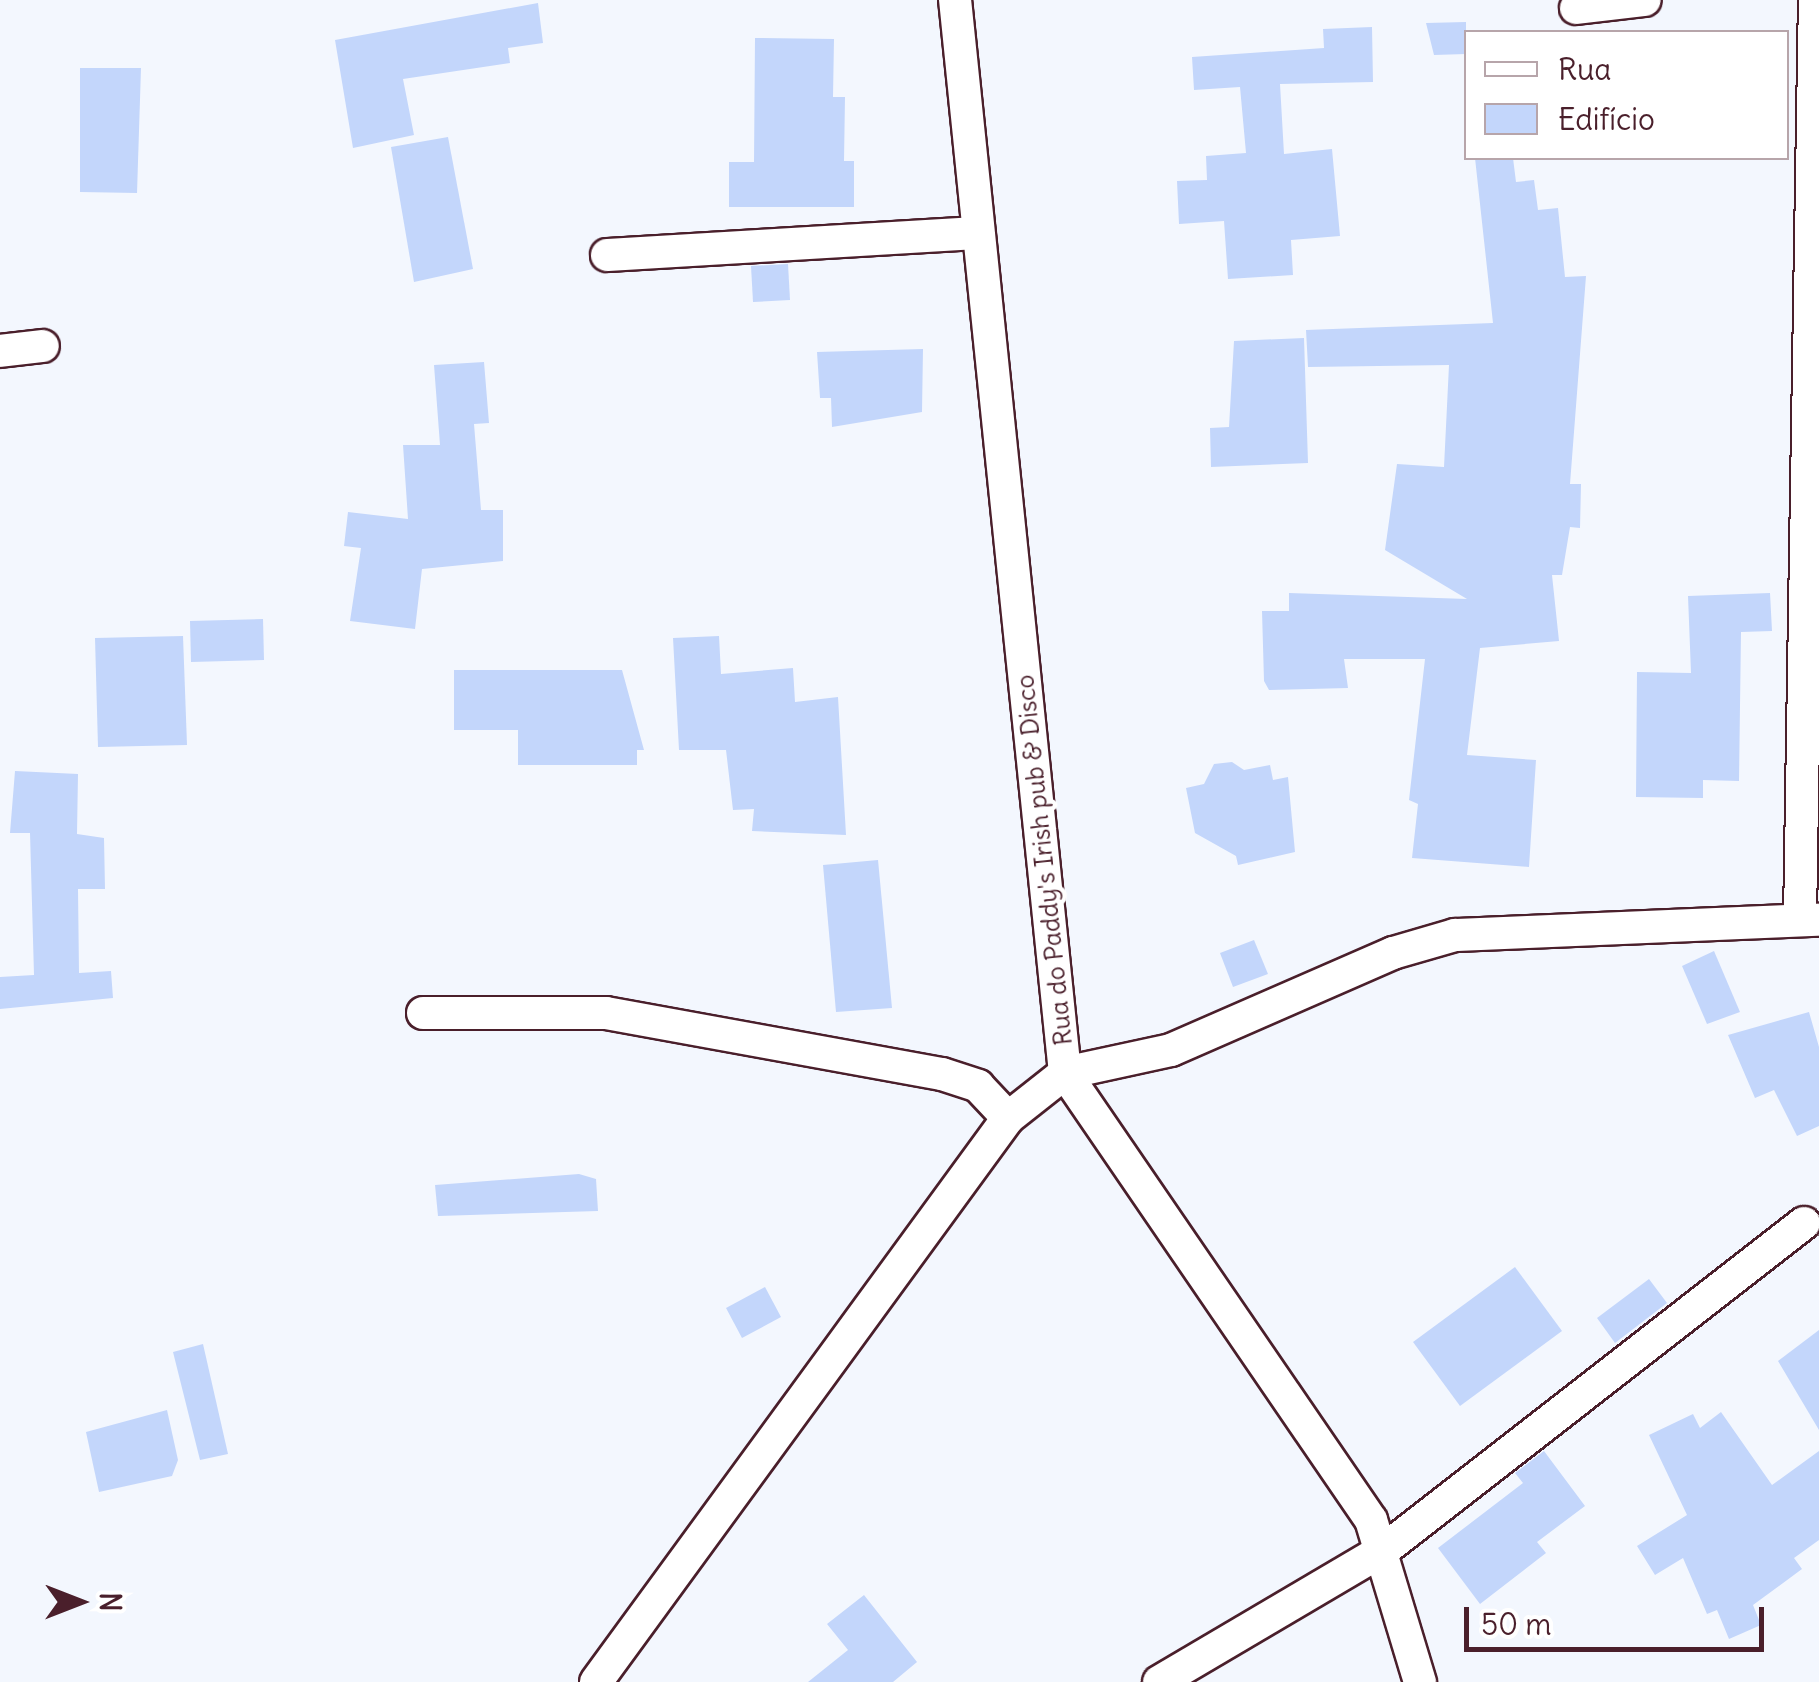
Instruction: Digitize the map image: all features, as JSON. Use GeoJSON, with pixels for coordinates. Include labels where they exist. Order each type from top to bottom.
{"type":"FeatureCollection","features":[{"type":"Feature","properties":{"kind":"street","name":"Rua do Paddy's Irish pub & Disco"},"geometry":{"type":"LineString","coordinates":[[596,1682],[1008,1118],[1065,1072],[955,0]]}},
{"type":"Feature","properties":{"kind":"street"},"geometry":{"type":"LineString","coordinates":[[1576,8],[1645,0]]}},
{"type":"Feature","properties":{"kind":"street"},"geometry":{"type":"LineString","coordinates":[[1420,1682],[1384,1549],[1065,1072],[1171,1050],[1393,953],[1455,935],[1810,920],[1815,0]]}},
{"type":"Feature","properties":{"kind":"street"},"geometry":{"type":"LineString","coordinates":[[607,255],[977,233]]}},
{"type":"Feature","properties":{"kind":"street"},"geometry":{"type":"LineString","coordinates":[[0,352],[43,346]]}},
{"type":"Feature","properties":{"kind":"street"},"geometry":{"type":"LineString","coordinates":[[423,1013],[606,1013],[942,1074],[978,1086],[1008,1118]]}},
{"type":"Feature","properties":{"kind":"street"},"geometry":{"type":"LineString","coordinates":[[1159,1682],[1384,1549],[1804,1224]]}},
{"type":"Feature","properties":{"kind":"building"},"geometry":{"type":"Polygon","coordinates":[[[538,3],[543,43],[508,48],[510,63],[403,79],[414,135],[353,148],[335,40],[538,3]]]}},
{"type":"Feature","properties":{"kind":"building"},"geometry":{"type":"Polygon","coordinates":[[[1466,22],[1464,54],[1434,55],[1426,23],[1466,22]]]}},
{"type":"Feature","properties":{"kind":"building"},"geometry":{"type":"Polygon","coordinates":[[[1372,27],[1373,82],[1280,84],[1284,154],[1332,149],[1340,236],[1291,240],[1293,275],[1228,279],[1224,221],[1179,224],[1177,181],[1207,180],[1206,156],[1246,153],[1240,87],[1194,90],[1192,57],[1324,48],[1323,29],[1372,27]]]}},
{"type":"Feature","properties":{"kind":"building"},"geometry":{"type":"Polygon","coordinates":[[[755,38],[834,39],[833,97],[845,97],[844,161],[854,161],[854,207],[729,207],[729,162],[754,162],[755,38]]]}},
{"type":"Feature","properties":{"kind":"building"},"geometry":{"type":"Polygon","coordinates":[[[80,68],[141,68],[137,193],[80,192],[80,68]]]}},
{"type":"Feature","properties":{"kind":"building"},"geometry":{"type":"Polygon","coordinates":[[[448,137],[473,269],[414,282],[391,147],[448,137]]]}},
{"type":"Feature","properties":{"kind":"building"},"geometry":{"type":"Polygon","coordinates":[[[1475,160],[1513,160],[1516,182],[1534,180],[1538,210],[1558,208],[1565,277],[1586,276],[1570,484],[1581,484],[1580,528],[1570,527],[1562,575],[1552,575],[1559,641],[1480,648],[1467,755],[1536,760],[1529,867],[1412,858],[1418,804],[1409,800],[1425,659],[1344,659],[1348,688],[1269,690],[1264,681],[1262,611],[1289,611],[1289,593],[1467,599],[1385,550],[1397,464],[1444,467],[1449,365],[1308,367],[1306,330],[1493,323],[1475,160]]]}},
{"type":"Feature","properties":{"kind":"building"},"geometry":{"type":"Polygon","coordinates":[[[788,264],[790,300],[753,302],[751,266],[788,264]]]}},
{"type":"Feature","properties":{"kind":"building"},"geometry":{"type":"Polygon","coordinates":[[[1304,338],[1308,463],[1211,467],[1210,428],[1229,427],[1234,341],[1304,338]]]}},
{"type":"Feature","properties":{"kind":"building"},"geometry":{"type":"Polygon","coordinates":[[[923,349],[922,412],[832,427],[831,398],[820,398],[817,352],[923,349]]]}},
{"type":"Feature","properties":{"kind":"building"},"geometry":{"type":"Polygon","coordinates":[[[484,362],[489,423],[474,424],[481,510],[503,510],[503,561],[422,569],[415,629],[350,621],[361,548],[344,546],[348,512],[408,519],[403,445],[440,445],[434,365],[484,362]]]}},
{"type":"Feature","properties":{"kind":"building"},"geometry":{"type":"Polygon","coordinates":[[[1770,593],[1772,631],[1741,632],[1739,781],[1703,780],[1703,798],[1636,797],[1637,672],[1691,673],[1688,596],[1770,593]]]}},
{"type":"Feature","properties":{"kind":"building"},"geometry":{"type":"Polygon","coordinates":[[[263,619],[264,660],[191,662],[190,621],[263,619]]]}},
{"type":"Feature","properties":{"kind":"building"},"geometry":{"type":"Polygon","coordinates":[[[183,636],[187,745],[98,747],[95,638],[183,636]]]}},
{"type":"Feature","properties":{"kind":"building"},"geometry":{"type":"Polygon","coordinates":[[[719,636],[721,674],[793,668],[795,702],[838,697],[846,835],[752,831],[754,809],[733,810],[726,750],[679,750],[673,638],[719,636]]]}},
{"type":"Feature","properties":{"kind":"building"},"geometry":{"type":"Polygon","coordinates":[[[454,670],[622,670],[644,750],[637,750],[637,765],[518,765],[518,730],[454,730],[454,670]]]}},
{"type":"Feature","properties":{"kind":"building"},"geometry":{"type":"Polygon","coordinates":[[[1232,762],[1244,770],[1270,765],[1273,780],[1288,777],[1295,852],[1238,865],[1236,856],[1195,833],[1186,788],[1204,784],[1214,764],[1232,762]]]}},
{"type":"Feature","properties":{"kind":"building"},"geometry":{"type":"Polygon","coordinates":[[[15,771],[78,774],[77,834],[104,838],[105,889],[78,889],[79,973],[111,971],[113,998],[0,1009],[0,977],[34,975],[30,833],[10,833],[15,771]]]}},
{"type":"Feature","properties":{"kind":"building"},"geometry":{"type":"Polygon","coordinates":[[[878,860],[892,1008],[836,1012],[823,865],[878,860]]]}},
{"type":"Feature","properties":{"kind":"building"},"geometry":{"type":"Polygon","coordinates":[[[1254,940],[1268,974],[1233,987],[1220,953],[1254,940]]]}},
{"type":"Feature","properties":{"kind":"building"},"geometry":{"type":"Polygon","coordinates":[[[1714,951],[1740,1012],[1707,1024],[1682,966],[1714,951]]]}},
{"type":"Feature","properties":{"kind":"building"},"geometry":{"type":"Polygon","coordinates":[[[1809,1012],[1819,1047],[1819,1126],[1797,1136],[1774,1090],[1755,1098],[1728,1035],[1809,1012]]]}},
{"type":"Feature","properties":{"kind":"building"},"geometry":{"type":"Polygon","coordinates":[[[579,1174],[596,1179],[598,1211],[438,1216],[435,1185],[579,1174]]]}},
{"type":"Feature","properties":{"kind":"building"},"geometry":{"type":"Polygon","coordinates":[[[1515,1267],[1562,1331],[1460,1406],[1413,1342],[1515,1267]]]}},
{"type":"Feature","properties":{"kind":"building"},"geometry":{"type":"Polygon","coordinates":[[[1649,1279],[1667,1303],[1615,1343],[1597,1318],[1649,1279]]]}},
{"type":"Feature","properties":{"kind":"building"},"geometry":{"type":"Polygon","coordinates":[[[765,1287],[781,1317],[742,1338],[726,1308],[765,1287]]]}},
{"type":"Feature","properties":{"kind":"building"},"geometry":{"type":"Polygon","coordinates":[[[1819,1330],[1819,1430],[1778,1361],[1819,1330]]]}},
{"type":"Feature","properties":{"kind":"building"},"geometry":{"type":"Polygon","coordinates":[[[203,1344],[228,1454],[200,1460],[173,1352],[203,1344]]]}},
{"type":"Feature","properties":{"kind":"building"},"geometry":{"type":"Polygon","coordinates":[[[167,1410],[178,1460],[172,1476],[99,1492],[86,1432],[167,1410]]]}},
{"type":"Feature","properties":{"kind":"building"},"geometry":{"type":"Polygon","coordinates":[[[1721,1412],[1772,1485],[1819,1451],[1819,1540],[1794,1558],[1802,1569],[1753,1605],[1761,1625],[1729,1639],[1717,1610],[1707,1614],[1683,1558],[1655,1575],[1637,1546],[1687,1515],[1649,1435],[1693,1414],[1700,1428],[1721,1412]]]}},
{"type":"Feature","properties":{"kind":"building"},"geometry":{"type":"Polygon","coordinates":[[[1544,1451],[1585,1506],[1537,1542],[1546,1553],[1480,1604],[1438,1548],[1523,1483],[1515,1473],[1544,1451]]]}},
{"type":"Feature","properties":{"kind":"building"},"geometry":{"type":"Polygon","coordinates":[[[864,1595],[917,1662],[893,1682],[808,1682],[848,1650],[827,1624],[864,1595]]]}}]}
